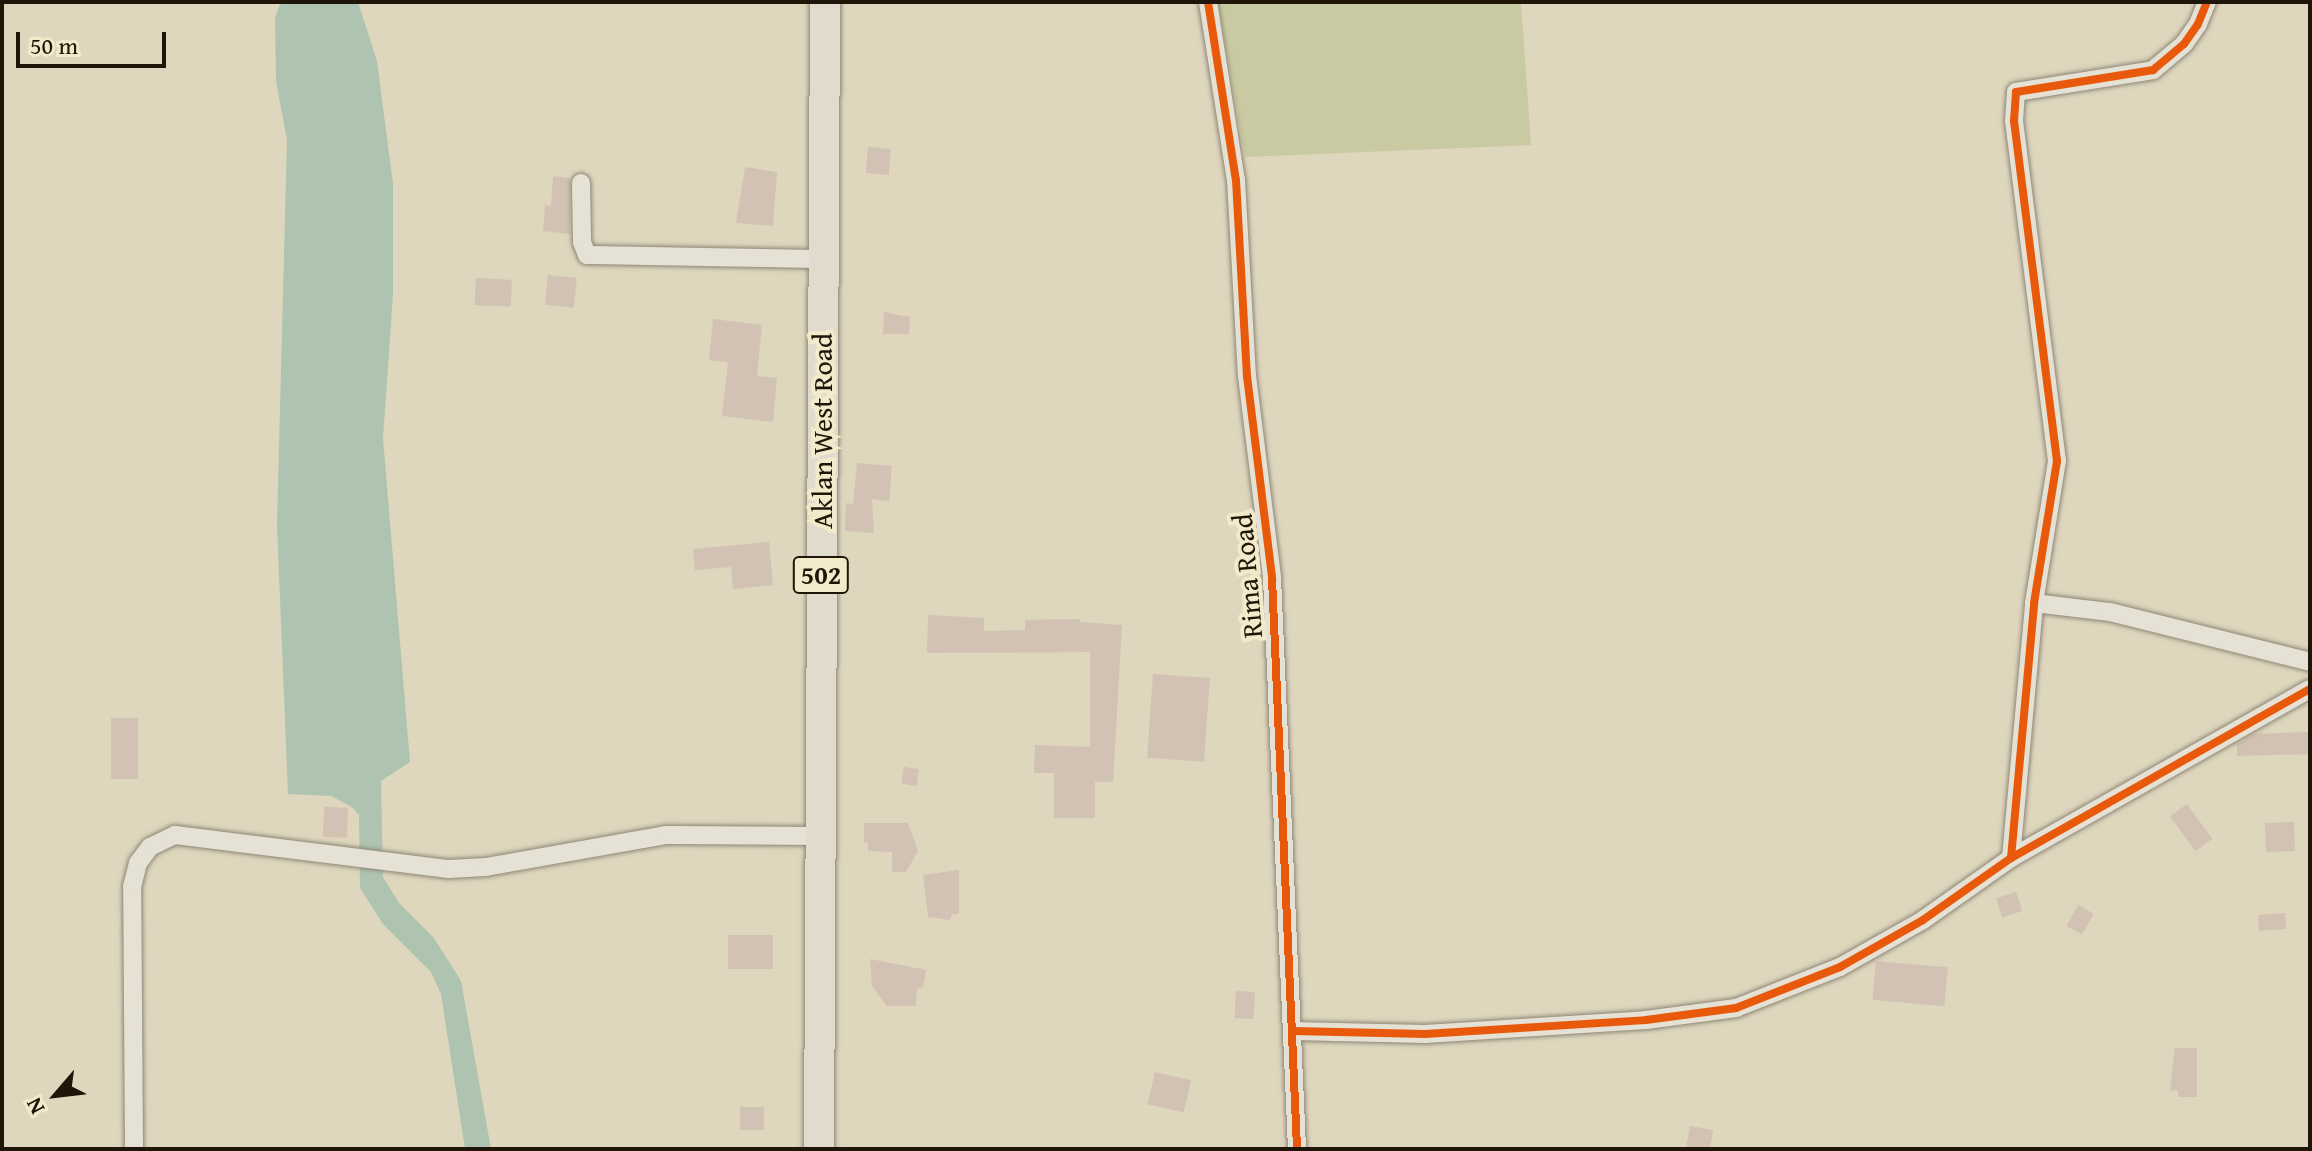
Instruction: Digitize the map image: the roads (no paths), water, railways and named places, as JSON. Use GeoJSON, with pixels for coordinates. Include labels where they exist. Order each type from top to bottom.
{"type":"FeatureCollection","features":[{"type":"Feature","properties":{"kind":"main road","name":"Aklan West Road"},"geometry":{"type":"LineString","coordinates":[[819,1149],[825,2]]}},
{"type":"Feature","properties":{"kind":"street","name":"Rima Road"},"geometry":{"type":"LineString","coordinates":[[1208,2],[1236,180],[1247,376],[1272,578],[1297,1149]]}},
{"type":"Feature","properties":{"kind":"street"},"geometry":{"type":"LineString","coordinates":[[2011,858],[2034,603],[2057,461],[2014,121],[2016,92],[2153,70],[2184,44],[2198,24],[2207,2]]}},
{"type":"Feature","properties":{"kind":"street"},"geometry":{"type":"LineString","coordinates":[[581,183],[582,242],[587,255],[822,259]]}},
{"type":"Feature","properties":{"kind":"street"},"geometry":{"type":"LineString","coordinates":[[2034,603],[2110,612],[2310,662]]}},
{"type":"Feature","properties":{"kind":"street"},"geometry":{"type":"LineString","coordinates":[[1293,1031],[1425,1034],[1646,1020],[1736,1008],[1840,967],[1923,920],[2011,858],[2310,689]]}},
{"type":"Feature","properties":{"kind":"street"},"geometry":{"type":"LineString","coordinates":[[134,1149],[132,887],[138,863],[150,847],[175,835],[449,869],[486,867],[665,835],[820,836]]}}]}
